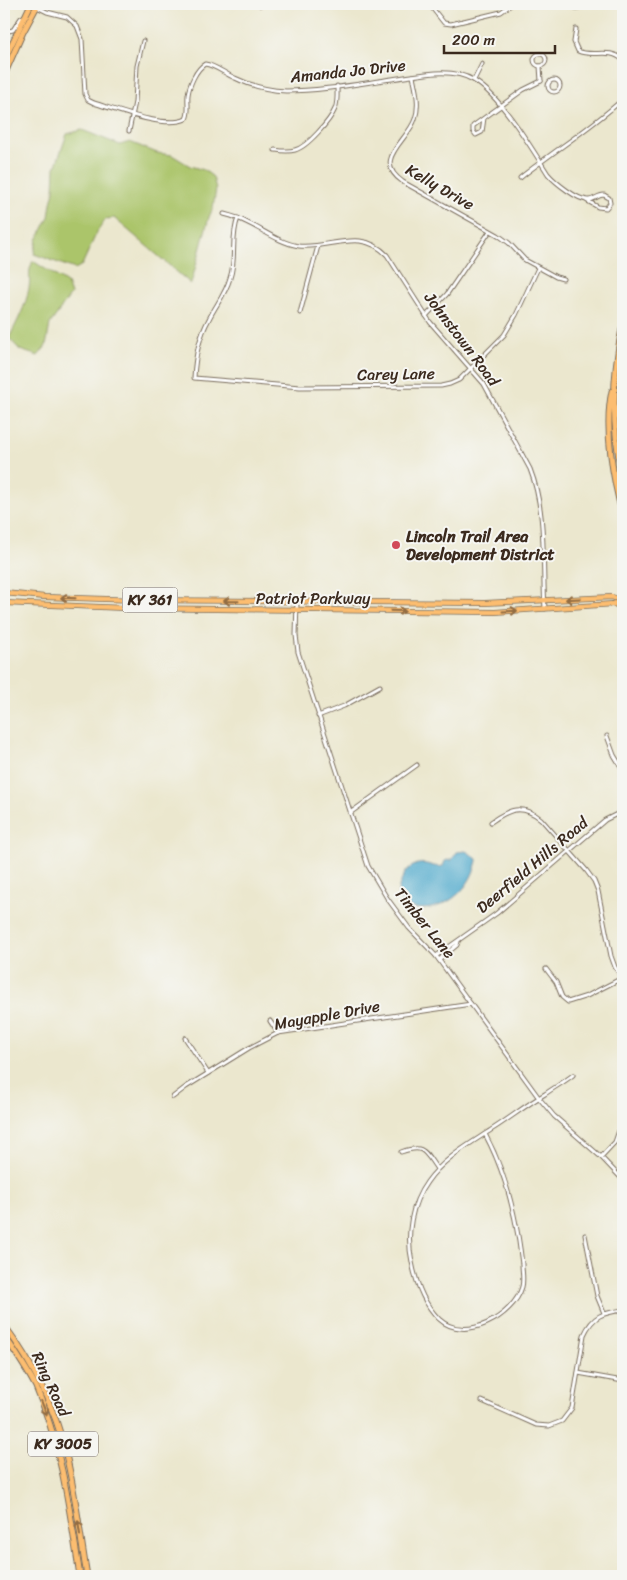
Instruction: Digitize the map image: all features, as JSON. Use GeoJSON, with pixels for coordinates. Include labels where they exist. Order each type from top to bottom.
{"type":"FeatureCollection","features":[{"type":"Feature","properties":{"kind":"highway"},"geometry":{"type":"LineString","coordinates":[[4,60],[25,15],[34,4]]}},
{"type":"Feature","properties":{"kind":"highway"},"geometry":{"type":"LineString","coordinates":[[4,75],[34,4]]}},
{"type":"Feature","properties":{"kind":"highway"},"geometry":{"type":"LineString","coordinates":[[623,324],[610,400],[610,433],[615,481],[623,515]]}},
{"type":"Feature","properties":{"kind":"highway"},"geometry":{"type":"LineString","coordinates":[[615,376],[615,431],[623,478]]}},
{"type":"Feature","properties":{"kind":"highway"},"geometry":{"type":"LineString","coordinates":[[623,382],[623,424]]}},
{"type":"Feature","properties":{"kind":"highway"},"geometry":{"type":"LineString","coordinates":[[614,604],[623,601]]}},
{"type":"Feature","properties":{"kind":"highway","name":"Ring Road"},"geometry":{"type":"LineString","coordinates":[[4,1325],[35,1372],[57,1424],[70,1472],[87,1576]]}},
{"type":"Feature","properties":{"kind":"highway","name":"Ring Road"},"geometry":{"type":"LineString","coordinates":[[4,1335],[35,1386],[54,1437],[64,1481],[80,1576]]}},
{"type":"Feature","properties":{"kind":"main road","name":"Patriot Parkway"},"geometry":{"type":"LineString","coordinates":[[4,593],[45,597],[137,600],[485,603],[612,597],[623,601]]}},
{"type":"Feature","properties":{"kind":"main road","name":"Patriot Parkway"},"geometry":{"type":"LineString","coordinates":[[4,602],[124,608],[495,612],[614,604]]}},
{"type":"Feature","properties":{"kind":"street","name":"Amanda Jo Drive"},"geometry":{"type":"LineString","coordinates":[[34,4],[47,12],[67,17],[74,22],[79,30],[83,53],[85,94],[88,100],[94,104],[160,121],[174,122],[186,119],[190,88],[199,69],[205,64],[242,81],[264,88],[293,91],[414,76],[450,73],[466,76],[486,88],[554,180],[584,200],[601,208],[606,208],[610,203],[608,197],[604,194],[592,200],[584,200]]}},
{"type":"Feature","properties":{"kind":"street"},"geometry":{"type":"LineString","coordinates":[[429,4],[444,22],[451,24],[500,12],[512,4]]}},
{"type":"Feature","properties":{"kind":"street"},"geometry":{"type":"LineString","coordinates":[[576,8],[610,4]]}},
{"type":"Feature","properties":{"kind":"street"},"geometry":{"type":"LineString","coordinates":[[4,32],[13,30],[25,15]]}},
{"type":"Feature","properties":{"kind":"street"},"geometry":{"type":"LineString","coordinates":[[576,30],[574,45],[580,52],[608,52],[616,54],[623,60]]}},
{"type":"Feature","properties":{"kind":"street"},"geometry":{"type":"LineString","coordinates":[[4,36],[9,49]]}},
{"type":"Feature","properties":{"kind":"street"},"geometry":{"type":"LineString","coordinates":[[129,131],[135,102],[137,66],[143,41]]}},
{"type":"Feature","properties":{"kind":"street"},"geometry":{"type":"LineString","coordinates":[[474,80],[482,64]]}},
{"type":"Feature","properties":{"kind":"street"},"geometry":{"type":"LineString","coordinates":[[540,66],[540,81]]}},
{"type":"Feature","properties":{"kind":"street","name":"Kelly Drive"},"geometry":{"type":"LineString","coordinates":[[414,76],[418,101],[416,116],[412,128],[391,156],[390,164],[393,172],[403,182],[509,242],[525,260],[556,278],[563,279]]}},
{"type":"Feature","properties":{"kind":"street"},"geometry":{"type":"LineString","coordinates":[[484,118],[482,132],[476,135],[473,132],[473,126],[484,118],[501,106],[523,90],[540,81],[548,84]]}},
{"type":"Feature","properties":{"kind":"street"},"geometry":{"type":"LineString","coordinates":[[275,150],[301,148],[310,140],[334,110],[337,86]]}},
{"type":"Feature","properties":{"kind":"street"},"geometry":{"type":"LineString","coordinates":[[520,178],[598,121],[623,99]]}},
{"type":"Feature","properties":{"kind":"street","name":"Johnstown Road"},"geometry":{"type":"LineString","coordinates":[[224,214],[238,218],[286,242],[300,246],[318,246],[354,240],[366,242],[378,247],[391,260],[426,316],[481,380],[530,469],[536,483],[541,518],[545,608]]}},
{"type":"Feature","properties":{"kind":"street","name":"Carey Lane"},"geometry":{"type":"LineString","coordinates":[[238,218],[233,233],[234,263],[230,280],[203,332],[194,378],[300,387],[441,386],[455,382],[504,335],[516,315],[538,268]]}},
{"type":"Feature","properties":{"kind":"street"},"geometry":{"type":"LineString","coordinates":[[426,316],[447,294],[490,231]]}},
{"type":"Feature","properties":{"kind":"street"},"geometry":{"type":"LineString","coordinates":[[300,314],[318,246]]}},
{"type":"Feature","properties":{"kind":"street","name":"Timber Lane"},"geometry":{"type":"LineString","coordinates":[[297,602],[296,635],[298,652],[350,814],[366,860],[377,883],[409,928],[436,956],[539,1098],[623,1180]]}},
{"type":"Feature","properties":{"kind":"street"},"geometry":{"type":"LineString","coordinates":[[318,716],[344,706],[380,686]]}},
{"type":"Feature","properties":{"kind":"street"},"geometry":{"type":"LineString","coordinates":[[607,736],[614,755],[623,770]]}},
{"type":"Feature","properties":{"kind":"street"},"geometry":{"type":"LineString","coordinates":[[350,814],[417,765]]}},
{"type":"Feature","properties":{"kind":"street"},"geometry":{"type":"LineString","coordinates":[[491,822],[508,811],[517,809],[528,811],[541,819],[586,870],[596,886],[610,956],[622,979],[587,996],[568,1002],[562,997],[556,982],[546,969]]}},
{"type":"Feature","properties":{"kind":"street","name":"Deerfield Hills Road"},"geometry":{"type":"LineString","coordinates":[[439,960],[604,820],[623,811]]}},
{"type":"Feature","properties":{"kind":"street","name":"Deerfield Hills Road"},"geometry":{"type":"LineString","coordinates":[[436,956],[454,942],[458,942]]}},
{"type":"Feature","properties":{"kind":"street","name":"Mayapple Drive"},"geometry":{"type":"LineString","coordinates":[[172,1097],[249,1048],[278,1033],[471,1004]]}},
{"type":"Feature","properties":{"kind":"street"},"geometry":{"type":"LineString","coordinates":[[270,1020],[278,1033]]}},
{"type":"Feature","properties":{"kind":"street"},"geometry":{"type":"LineString","coordinates":[[185,1038],[208,1073]]}},
{"type":"Feature","properties":{"kind":"street"},"geometry":{"type":"LineString","coordinates":[[485,1134],[494,1150],[509,1190],[518,1230],[523,1279],[517,1298],[497,1319],[488,1324],[465,1327],[444,1322],[431,1310],[418,1285],[410,1256],[410,1225],[420,1192],[437,1169],[462,1149],[573,1074]]}},
{"type":"Feature","properties":{"kind":"street"},"geometry":{"type":"LineString","coordinates":[[601,1157],[615,1142],[623,1119]]}},
{"type":"Feature","properties":{"kind":"street"},"geometry":{"type":"LineString","coordinates":[[401,1152],[415,1147],[420,1148],[437,1169]]}},
{"type":"Feature","properties":{"kind":"street"},"geometry":{"type":"LineString","coordinates":[[585,1235],[597,1296],[604,1313]]}},
{"type":"Feature","properties":{"kind":"street"},"geometry":{"type":"LineString","coordinates":[[482,1401],[536,1426],[549,1426],[562,1421],[570,1412],[584,1336],[594,1320],[604,1313],[623,1310]]}},
{"type":"Feature","properties":{"kind":"street"},"geometry":{"type":"LineString","coordinates":[[578,1373],[623,1381]]}},
{"type":"Feature","properties":{"kind":"green space"},"geometry":{"type":"Polygon","coordinates":[[[82,130],[120,145],[130,142],[157,153],[172,155],[190,166],[204,170],[213,177],[216,189],[213,208],[191,284],[114,218],[106,219],[97,232],[82,265],[75,269],[34,254],[37,240],[49,217],[54,191],[55,168],[67,134],[82,130]]]}},
{"type":"Feature","properties":{"kind":"green space"},"geometry":{"type":"Polygon","coordinates":[[[33,261],[67,283],[71,294],[50,324],[46,346],[38,356],[20,350],[9,338],[26,301],[30,269],[33,261]]]}},
{"type":"Feature","properties":{"kind":"water"},"geometry":{"type":"Polygon","coordinates":[[[465,851],[477,859],[477,861],[469,881],[457,896],[442,904],[427,908],[414,908],[404,903],[398,895],[400,884],[408,869],[422,863],[439,867],[443,866],[445,861],[451,861],[457,852],[465,851]]]}},
{"type":"Feature","properties":{"kind":"place","name":"Lincoln Trail Area Development District"},"geometry":{"type":"Point","coordinates":[396,545]}}]}
